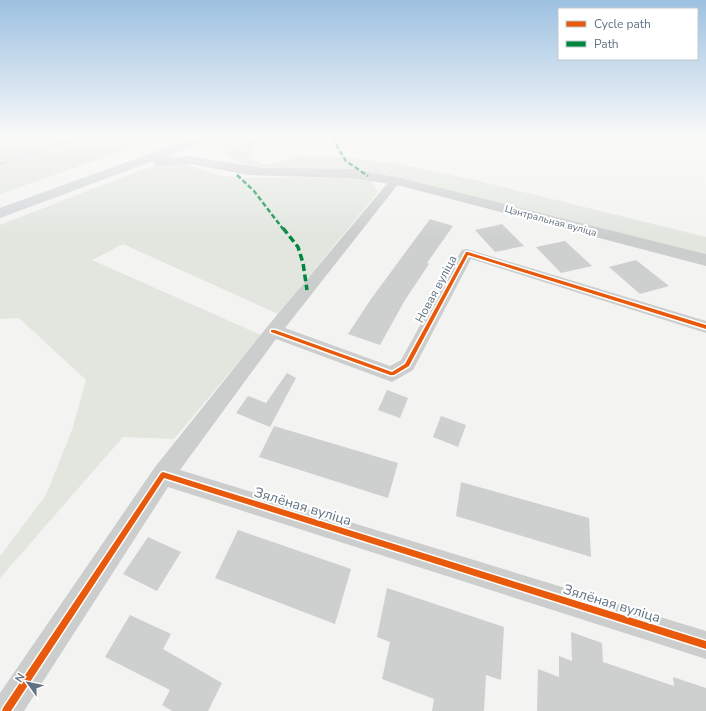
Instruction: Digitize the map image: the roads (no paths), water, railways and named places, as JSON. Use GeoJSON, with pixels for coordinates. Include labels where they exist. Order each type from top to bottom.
{"type":"FeatureCollection","features":[{"type":"Feature","properties":{"kind":"highway"},"geometry":{"type":"LineString","coordinates":[[0,200],[80,171]]}},
{"type":"Feature","properties":{"kind":"highway"},"geometry":{"type":"LineString","coordinates":[[0,213],[113,171]]}},
{"type":"Feature","properties":{"kind":"street","name":"Цэнтральная вуліца"},"geometry":{"type":"LineString","coordinates":[[257,171],[344,173],[395,181],[432,189],[706,260]]}},
{"type":"Feature","properties":{"kind":"street"},"geometry":{"type":"LineString","coordinates":[[6,711],[163,475],[272,331],[395,181]]}},
{"type":"Feature","properties":{"kind":"street","name":"Новая вуліца"},"geometry":{"type":"LineString","coordinates":[[272,331],[392,374],[407,365],[467,253],[706,327]]}},
{"type":"Feature","properties":{"kind":"street","name":"Зялёная вуліца"},"geometry":{"type":"LineString","coordinates":[[163,475],[706,645]]}}]}
